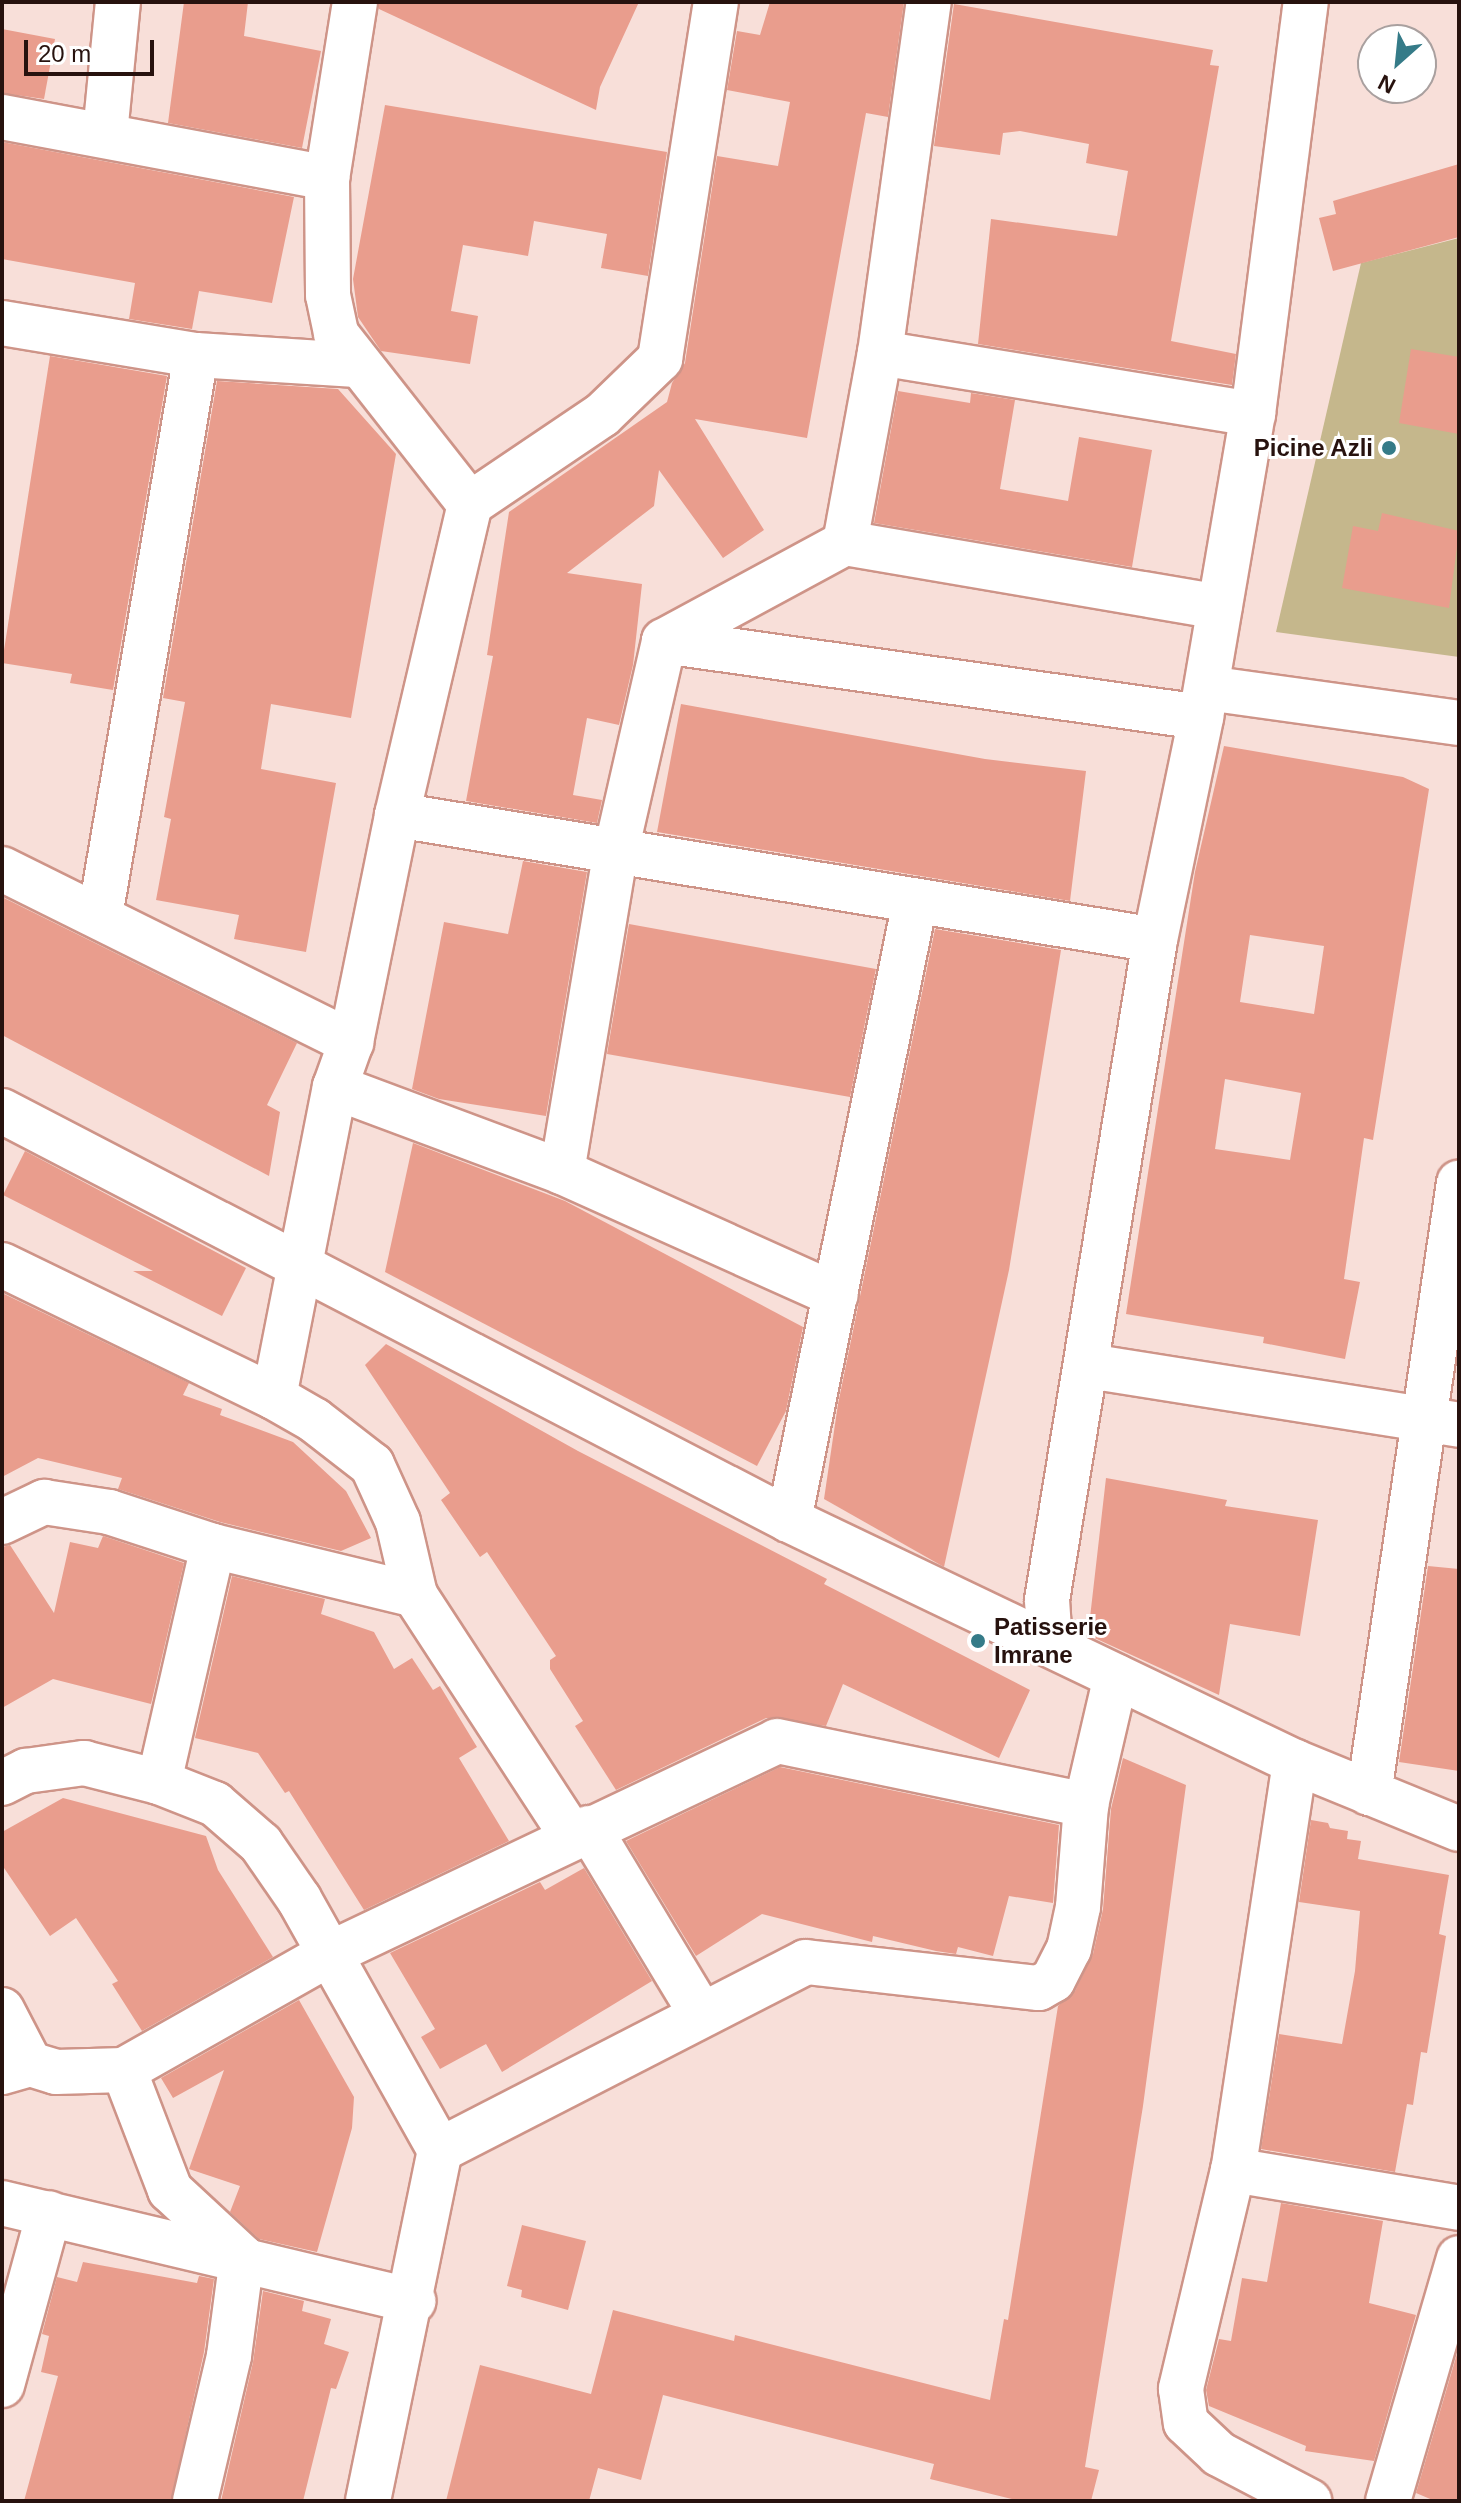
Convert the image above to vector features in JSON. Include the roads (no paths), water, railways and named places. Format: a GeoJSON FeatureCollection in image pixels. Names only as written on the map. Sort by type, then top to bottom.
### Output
{"type":"FeatureCollection","features":[{"type":"Feature","properties":{"kind":"street"},"geometry":{"type":"LineString","coordinates":[[105,134],[118,2]]}},
{"type":"Feature","properties":{"kind":"street"},"geometry":{"type":"LineString","coordinates":[[355,2],[327,178],[328,295],[336,334],[357,365],[470,504]]}},
{"type":"Feature","properties":{"kind":"street"},"geometry":{"type":"LineString","coordinates":[[274,1397],[335,1087],[351,1042],[397,815],[470,504],[602,415],[660,359],[716,2]]}},
{"type":"Feature","properties":{"kind":"street"},"geometry":{"type":"LineString","coordinates":[[845,543],[880,353],[929,2]]}},
{"type":"Feature","properties":{"kind":"street"},"geometry":{"type":"LineString","coordinates":[[1050,1644],[1047,1600],[1088,1366],[1155,940],[1204,702],[1253,414],[1306,2]]}},
{"type":"Feature","properties":{"kind":"street"},"geometry":{"type":"LineString","coordinates":[[2,117],[327,178]]}},
{"type":"Feature","properties":{"kind":"street"},"geometry":{"type":"LineString","coordinates":[[3,330],[196,355],[357,365]]}},
{"type":"Feature","properties":{"kind":"street"},"geometry":{"type":"LineString","coordinates":[[880,353],[1253,414]]}},
{"type":"Feature","properties":{"kind":"street"},"geometry":{"type":"LineString","coordinates":[[100,916],[196,355]]}},
{"type":"Feature","properties":{"kind":"street"},"geometry":{"type":"LineString","coordinates":[[562,1172],[616,851],[664,641],[845,543],[1220,607]]}},
{"type":"Feature","properties":{"kind":"street"},"geometry":{"type":"LineString","coordinates":[[664,641],[1204,702],[1459,723]]}},
{"type":"Feature","properties":{"kind":"street"},"geometry":{"type":"LineString","coordinates":[[397,815],[1155,940]]}},
{"type":"Feature","properties":{"kind":"street"},"geometry":{"type":"LineString","coordinates":[[2,869],[351,1042]]}},
{"type":"Feature","properties":{"kind":"street"},"geometry":{"type":"LineString","coordinates":[[789,1520],[915,902]]}},
{"type":"Feature","properties":{"kind":"street"},"geometry":{"type":"LineString","coordinates":[[335,1087],[562,1172],[836,1295]]}},
{"type":"Feature","properties":{"kind":"street"},"geometry":{"type":"LineString","coordinates":[[2,1111],[789,1520],[1295,1762],[1459,1829]]}},
{"type":"Feature","properties":{"kind":"street"},"geometry":{"type":"LineString","coordinates":[[1369,1793],[1442,1422],[1459,1183]]}},
{"type":"Feature","properties":{"kind":"street"},"geometry":{"type":"LineString","coordinates":[[2,1265],[274,1397],[314,1420],[372,1465],[398,1522],[415,1595],[581,1832],[702,2015]]}},
{"type":"Feature","properties":{"kind":"street"},"geometry":{"type":"LineString","coordinates":[[1088,1366],[1442,1422]]}},
{"type":"Feature","properties":{"kind":"street"},"geometry":{"type":"LineString","coordinates":[[2,1522],[44,1502],[109,1512],[213,1546],[415,1595]]}},
{"type":"Feature","properties":{"kind":"street"},"geometry":{"type":"LineString","coordinates":[[159,1782],[213,1546]]}},
{"type":"Feature","properties":{"kind":"street"},"geometry":{"type":"LineString","coordinates":[[440,2150],[806,1962],[835,1961],[1039,1988],[1053,1980],[1069,1949],[1078,1907],[1086,1805],[1116,1676]]}},
{"type":"Feature","properties":{"kind":"street"},"geometry":{"type":"LineString","coordinates":[[2,2010],[16,2068],[56,2072],[124,2070],[327,1955],[777,1741],[1086,1805]]}},
{"type":"Feature","properties":{"kind":"street"},"geometry":{"type":"LineString","coordinates":[[1295,1762],[1233,2170],[1181,2389],[1186,2423],[1219,2454],[1309,2501]]}},
{"type":"Feature","properties":{"kind":"street"},"geometry":{"type":"LineString","coordinates":[[2,1783],[26,1771],[84,1763],[159,1782],[215,1804],[261,1844],[299,1899],[327,1955],[440,2150],[413,2301],[368,2501]]}},
{"type":"Feature","properties":{"kind":"street"},"geometry":{"type":"LineString","coordinates":[[124,2070],[170,2190],[242,2257]]}},
{"type":"Feature","properties":{"kind":"street"},"geometry":{"type":"LineString","coordinates":[[1233,2170],[1459,2208]]}},
{"type":"Feature","properties":{"kind":"street"},"geometry":{"type":"LineString","coordinates":[[2,2203],[242,2257],[413,2301]]}},
{"type":"Feature","properties":{"kind":"street"},"geometry":{"type":"LineString","coordinates":[[2,2385],[49,2213]]}},
{"type":"Feature","properties":{"kind":"street"},"geometry":{"type":"LineString","coordinates":[[195,2501],[229,2356],[242,2257]]}},
{"type":"Feature","properties":{"kind":"street"},"geometry":{"type":"LineString","coordinates":[[1388,2501],[1459,2258]]}},
{"type":"Feature","properties":{"kind":"place","name":"Picine Azli"},"geometry":{"type":"Point","coordinates":[1389,448]}},
{"type":"Feature","properties":{"kind":"place","name":"Patisserie Imrane"},"geometry":{"type":"Point","coordinates":[978,1641]}}]}
